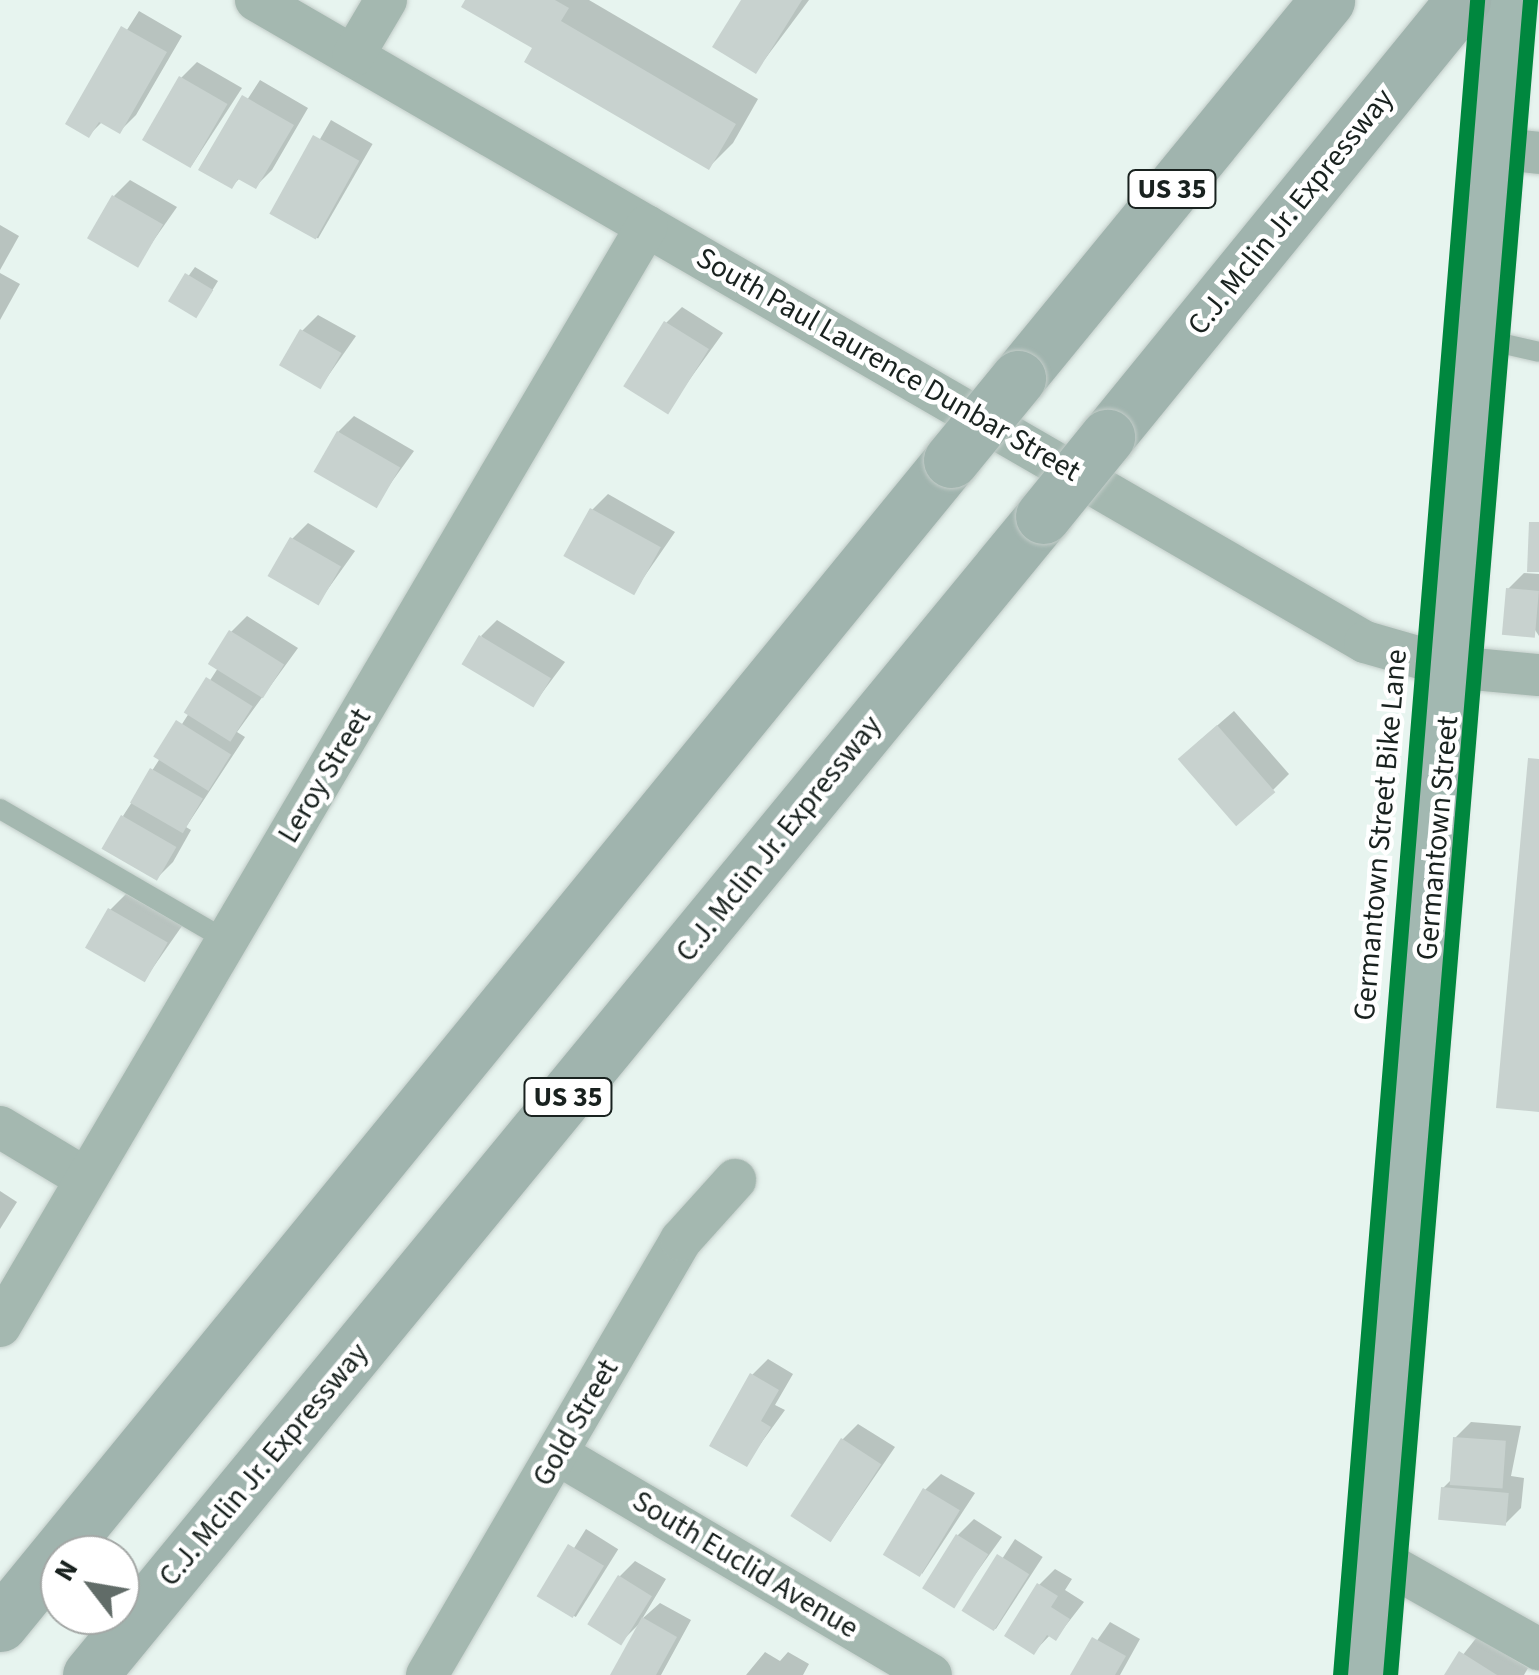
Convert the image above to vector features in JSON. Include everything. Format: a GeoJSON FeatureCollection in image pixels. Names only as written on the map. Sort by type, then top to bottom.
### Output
{"type":"FeatureCollection","features":[{"type":"Feature","properties":{"kind":"highway","name":"US 35"},"geometry":{"type":"LineString","coordinates":[[0,1624],[1327,0]]}},
{"type":"Feature","properties":{"kind":"highway","name":"C.J. Mclin Jr. Expressway"},"geometry":{"type":"LineString","coordinates":[[90,1675],[1464,0]]}},
{"type":"Feature","properties":{"kind":"highway"},"geometry":{"type":"LineString","coordinates":[[0,1584],[95,1503]]}},
{"type":"Feature","properties":{"kind":"main road","name":"Germantown Street"},"geometry":{"type":"LineString","coordinates":[[1367,1675],[1380,1560],[1482,340],[1516,150],[1507,0]]}},
{"type":"Feature","properties":{"kind":"street","name":"South Paul Laurence Dunbar Street"},"geometry":{"type":"LineString","coordinates":[[256,0],[1365,642],[1452,667],[1539,675]]}},
{"type":"Feature","properties":{"kind":"street"},"geometry":{"type":"LineString","coordinates":[[353,56],[386,0]]}},
{"type":"Feature","properties":{"kind":"street","name":"Leroy Street"},"geometry":{"type":"LineString","coordinates":[[0,1326],[648,226]]}},
{"type":"Feature","properties":{"kind":"street"},"geometry":{"type":"LineString","coordinates":[[0,1127],[86,1178]]}},
{"type":"Feature","properties":{"kind":"street","name":"Gold Street"},"geometry":{"type":"LineString","coordinates":[[427,1675],[682,1240],[735,1180]]}},
{"type":"Feature","properties":{"kind":"street","name":"South Euclid Avenue"},"geometry":{"type":"LineString","coordinates":[[558,1454],[931,1675]]}},
{"type":"Feature","properties":{"kind":"street"},"geometry":{"type":"LineString","coordinates":[[1380,1560],[1539,1649]]}},
{"type":"Feature","properties":{"kind":"lane"},"geometry":{"type":"LineString","coordinates":[[1482,340],[1539,352]]}},
{"type":"Feature","properties":{"kind":"lane"},"geometry":{"type":"LineString","coordinates":[[0,809],[228,940]]}},
{"type":"Feature","properties":{"kind":"building"},"geometry":{"type":"Polygon","coordinates":[[[465,0],[555,0],[569,8],[561,21],[736,124],[709,170],[524,62],[532,48],[461,7],[465,0]]]}},
{"type":"Feature","properties":{"kind":"building"},"geometry":{"type":"Polygon","coordinates":[[[741,0],[802,0],[756,74],[712,47],[741,0]]]}},
{"type":"Feature","properties":{"kind":"building"},"geometry":{"type":"Polygon","coordinates":[[[121,26],[167,52],[120,134],[99,122],[89,138],[65,124],[121,26]]]}},
{"type":"Feature","properties":{"kind":"building"},"geometry":{"type":"Polygon","coordinates":[[[179,76],[227,104],[190,168],[142,140],[179,76]]]}},
{"type":"Feature","properties":{"kind":"building"},"geometry":{"type":"Polygon","coordinates":[[[242,95],[294,125],[256,189],[238,179],[232,189],[198,170],[242,95]]]}},
{"type":"Feature","properties":{"kind":"building"},"geometry":{"type":"Polygon","coordinates":[[[313,135],[359,161],[316,239],[269,214],[313,135]]]}},
{"type":"Feature","properties":{"kind":"building"},"geometry":{"type":"Polygon","coordinates":[[[112,195],[163,224],[138,268],[87,238],[112,195]]]}},
{"type":"Feature","properties":{"kind":"building"},"geometry":{"type":"Polygon","coordinates":[[[185,273],[213,290],[196,318],[168,301],[185,273]]]}},
{"type":"Feature","properties":{"kind":"building"},"geometry":{"type":"Polygon","coordinates":[[[664,321],[709,349],[668,414],[623,386],[664,321]]]}},
{"type":"Feature","properties":{"kind":"building"},"geometry":{"type":"Polygon","coordinates":[[[300,329],[342,353],[321,389],[279,365],[300,329]]]}},
{"type":"Feature","properties":{"kind":"building"},"geometry":{"type":"Polygon","coordinates":[[[337,431],[400,468],[377,508],[314,472],[337,431]]]}},
{"type":"Feature","properties":{"kind":"building"},"geometry":{"type":"Polygon","coordinates":[[[590,508],[661,547],[634,595],[563,556],[590,508]]]}},
{"type":"Feature","properties":{"kind":"building"},"geometry":{"type":"Polygon","coordinates":[[[1529,522],[1539,522],[1539,572],[1527,572],[1529,522]]]}},
{"type":"Feature","properties":{"kind":"building"},"geometry":{"type":"Polygon","coordinates":[[[290,537],[341,566],[319,605],[268,576],[290,537]]]}},
{"type":"Feature","properties":{"kind":"building"},"geometry":{"type":"Polygon","coordinates":[[[1506,588],[1539,591],[1535,638],[1502,635],[1506,588]]]}},
{"type":"Feature","properties":{"kind":"building"},"geometry":{"type":"Polygon","coordinates":[[[229,630],[284,664],[263,698],[208,664],[229,630]]]}},
{"type":"Feature","properties":{"kind":"building"},"geometry":{"type":"Polygon","coordinates":[[[479,635],[551,678],[533,707],[461,664],[479,635]]]}},
{"type":"Feature","properties":{"kind":"building"},"geometry":{"type":"Polygon","coordinates":[[[206,677],[253,706],[230,742],[184,713],[206,677]]]}},
{"type":"Feature","properties":{"kind":"building"},"geometry":{"type":"Polygon","coordinates":[[[176,720],[231,754],[208,791],[153,756],[176,720]]]}},
{"type":"Feature","properties":{"kind":"building"},"geometry":{"type":"Polygon","coordinates":[[[1217,725],[1275,792],[1236,826],[1178,759],[1217,725]]]}},
{"type":"Feature","properties":{"kind":"building"},"geometry":{"type":"Polygon","coordinates":[[[1528,758],[1539,759],[1539,1112],[1496,1108],[1528,758]]]}},
{"type":"Feature","properties":{"kind":"building"},"geometry":{"type":"Polygon","coordinates":[[[150,768],[203,798],[183,833],[130,803],[150,768]]]}},
{"type":"Feature","properties":{"kind":"building"},"geometry":{"type":"Polygon","coordinates":[[[121,815],[176,847],[157,881],[102,849],[121,815]]]}},
{"type":"Feature","properties":{"kind":"building"},"geometry":{"type":"Polygon","coordinates":[[[108,908],[168,942],[145,982],[85,948],[108,908]]]}},
{"type":"Feature","properties":{"kind":"building"},"geometry":{"type":"Polygon","coordinates":[[[750,1373],[779,1390],[761,1421],[771,1427],[747,1467],[709,1446],[750,1373]]]}},
{"type":"Feature","properties":{"kind":"building"},"geometry":{"type":"Polygon","coordinates":[[[1453,1437],[1506,1441],[1503,1489],[1450,1485],[1453,1437]]]}},
{"type":"Feature","properties":{"kind":"building"},"geometry":{"type":"Polygon","coordinates":[[[841,1438],[881,1464],[831,1542],[790,1516],[841,1438]]]}},
{"type":"Feature","properties":{"kind":"building"},"geometry":{"type":"Polygon","coordinates":[[[1441,1487],[1509,1493],[1506,1526],[1438,1520],[1441,1487]]]}},
{"type":"Feature","properties":{"kind":"building"},"geometry":{"type":"Polygon","coordinates":[[[923,1488],[960,1510],[920,1577],[883,1555],[923,1488]]]}},
{"type":"Feature","properties":{"kind":"building"},"geometry":{"type":"Polygon","coordinates":[[[956,1534],[988,1554],[954,1608],[922,1588],[956,1534]]]}},
{"type":"Feature","properties":{"kind":"building"},"geometry":{"type":"Polygon","coordinates":[[[568,1544],[604,1566],[573,1618],[537,1596],[568,1544]]]}},
{"type":"Feature","properties":{"kind":"building"},"geometry":{"type":"Polygon","coordinates":[[[997,1554],[1029,1574],[994,1631],[961,1611],[997,1554]]]}},
{"type":"Feature","properties":{"kind":"building"},"geometry":{"type":"Polygon","coordinates":[[[618,1575],[652,1596],[621,1645],[587,1624],[618,1575]]]}},
{"type":"Feature","properties":{"kind":"building"},"geometry":{"type":"Polygon","coordinates":[[[1037,1583],[1058,1596],[1051,1607],[1070,1619],[1056,1641],[1047,1635],[1034,1655],[1004,1636],[1037,1583]]]}},
{"type":"Feature","properties":{"kind":"building"},"geometry":{"type":"Polygon","coordinates":[[[642,1617],[677,1637],[656,1675],[610,1675],[642,1617]]]}},
{"type":"Feature","properties":{"kind":"building"},"geometry":{"type":"Polygon","coordinates":[[[1092,1637],[1126,1656],[1115,1675],[1070,1675],[1092,1637]]]}},
{"type":"Feature","properties":{"kind":"building"},"geometry":{"type":"Polygon","coordinates":[[[1459,1651],[1497,1675],[1444,1675],[1459,1651]]]}},
{"type":"Feature","properties":{"kind":"cycle path","name":"Germantown Street Bike Lane"},"geometry":{"type":"LineString","coordinates":[[1340,1675],[1477,0]]}},
{"type":"Feature","properties":{"kind":"cycle path"},"geometry":{"type":"LineString","coordinates":[[1390,1675],[1530,0]]}}]}
